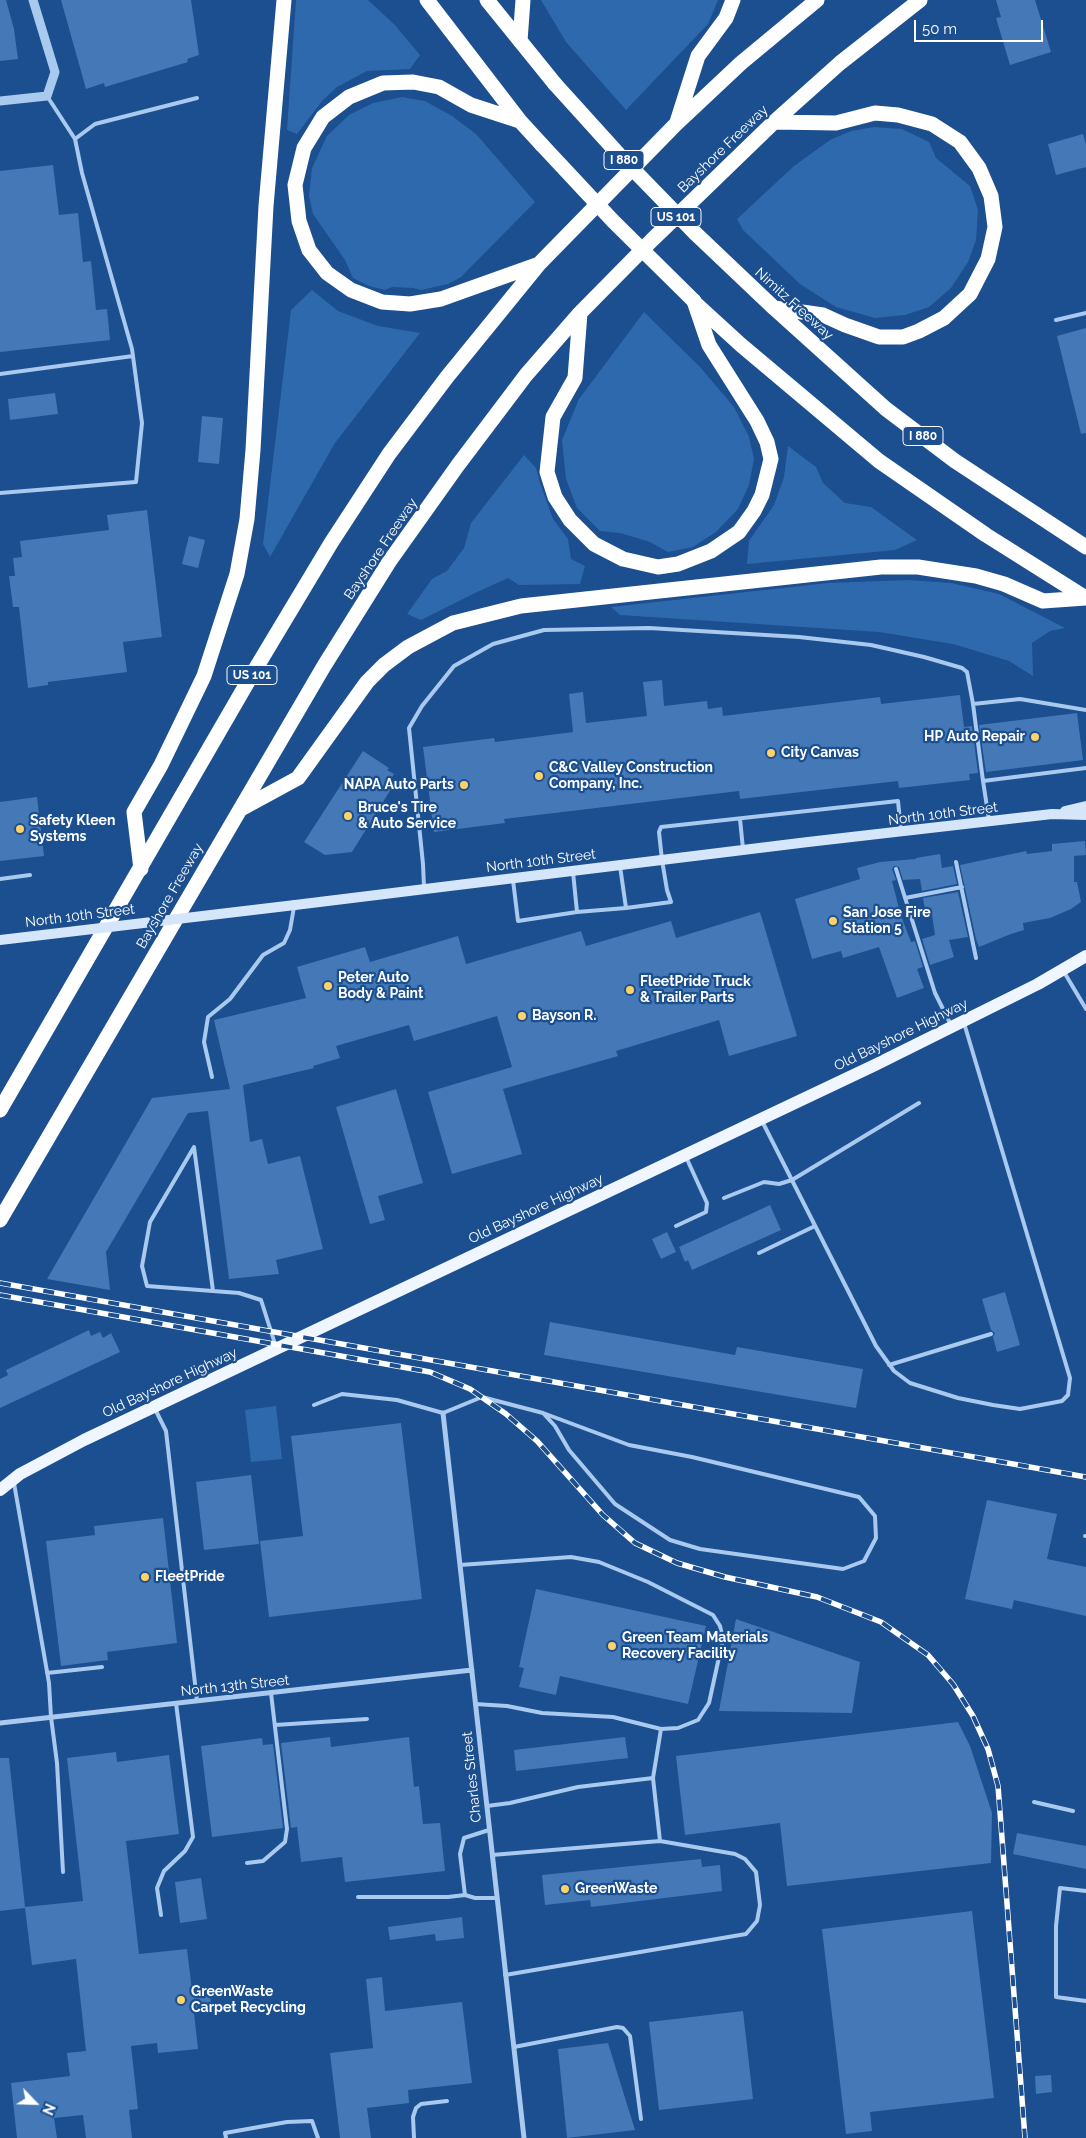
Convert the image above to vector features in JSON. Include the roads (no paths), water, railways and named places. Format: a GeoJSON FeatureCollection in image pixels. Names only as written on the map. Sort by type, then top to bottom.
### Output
{"type":"FeatureCollection","features":[{"type":"Feature","properties":{"kind":"highway"},"geometry":{"type":"LineString","coordinates":[[141,869],[134,812],[161,765],[204,676],[237,574],[247,519],[253,450],[266,206],[284,0]]}},
{"type":"Feature","properties":{"kind":"highway"},"geometry":{"type":"LineString","coordinates":[[427,0],[520,121],[613,221],[724,329],[879,461],[986,535],[1086,598]]}},
{"type":"Feature","properties":{"kind":"highway","name":"I 880"},"geometry":{"type":"LineString","coordinates":[[487,0],[520,41]]}},
{"type":"Feature","properties":{"kind":"highway"},"geometry":{"type":"LineString","coordinates":[[520,41],[523,0]]}},
{"type":"Feature","properties":{"kind":"highway"},"geometry":{"type":"LineString","coordinates":[[676,124],[698,56],[726,18],[734,0]]}},
{"type":"Feature","properties":{"kind":"highway","name":"US 101"},"geometry":{"type":"LineString","coordinates":[[0,1110],[255,669],[331,542],[389,454],[447,377],[539,264],[676,124],[741,64],[817,0]]}},
{"type":"Feature","properties":{"kind":"highway","name":"Bayshore Freeway"},"geometry":{"type":"LineString","coordinates":[[0,1220],[324,666],[389,562],[458,465],[526,375],[580,313],[652,240],[774,122],[840,63],[920,0]]}},
{"type":"Feature","properties":{"kind":"highway","name":"Nimitz Freeway"},"geometry":{"type":"LineString","coordinates":[[520,41],[555,84],[622,158],[688,226],[774,308],[894,414],[955,461],[1086,547]]}},
{"type":"Feature","properties":{"kind":"highway"},"geometry":{"type":"LineString","coordinates":[[520,121],[471,105],[439,86],[413,82],[383,83],[349,98],[323,117],[304,148],[295,185],[299,221],[309,250],[327,273],[351,290],[382,302],[410,304],[441,298],[539,264]]}},
{"type":"Feature","properties":{"kind":"highway"},"geometry":{"type":"LineString","coordinates":[[774,122],[836,123],[875,113],[898,115],[932,124],[960,142],[979,168],[991,196],[995,227],[988,259],[970,294],[944,318],[919,332],[903,337],[880,337],[823,315],[774,308]]}},
{"type":"Feature","properties":{"kind":"highway"},"geometry":{"type":"LineString","coordinates":[[580,313],[575,378],[553,416],[547,472],[555,497],[570,520],[594,544],[622,559],[658,567],[678,564],[711,551],[738,532],[754,511],[762,495],[771,459],[767,442],[757,421],[709,345],[694,301]]}},
{"type":"Feature","properties":{"kind":"highway"},"geometry":{"type":"LineString","coordinates":[[239,810],[298,778],[367,682],[384,665],[400,653],[453,623],[520,606],[881,567],[918,567],[976,576],[1004,584],[1043,601],[1086,598]]}},
{"type":"Feature","properties":{"kind":"main road"},"geometry":{"type":"LineString","coordinates":[[1052,814],[1086,806]]}},
{"type":"Feature","properties":{"kind":"main road","name":"North 10th Street"},"geometry":{"type":"LineString","coordinates":[[0,940],[1052,814],[1086,815]]}},
{"type":"Feature","properties":{"kind":"main road","name":"Old Bayshore Highway"},"geometry":{"type":"LineString","coordinates":[[0,1490],[13,1480],[84,1440],[761,1120],[958,1024],[1063,970],[1086,956]]}},
{"type":"Feature","properties":{"kind":"street"},"geometry":{"type":"LineString","coordinates":[[0,101],[47,96],[55,72],[33,0]]}},
{"type":"Feature","properties":{"kind":"street","name":"Charles Street"},"geometry":{"type":"LineString","coordinates":[[443,1413],[524,2138]]}},
{"type":"Feature","properties":{"kind":"street","name":"North 13th Street"},"geometry":{"type":"LineString","coordinates":[[0,1722],[472,1670]]}},
{"type":"Feature","properties":{"kind":"lane"},"geometry":{"type":"LineString","coordinates":[[0,493],[136,482],[142,423],[133,356],[82,173],[75,139],[47,96]]}},
{"type":"Feature","properties":{"kind":"lane"},"geometry":{"type":"LineString","coordinates":[[75,139],[95,124],[197,98]]}},
{"type":"Feature","properties":{"kind":"lane"},"geometry":{"type":"LineString","coordinates":[[1056,320],[1086,313]]}},
{"type":"Feature","properties":{"kind":"lane"},"geometry":{"type":"LineString","coordinates":[[0,374],[133,356]]}},
{"type":"Feature","properties":{"kind":"lane"},"geometry":{"type":"LineString","coordinates":[[424,889],[409,728],[422,706],[454,666],[493,644],[544,630],[649,628],[799,637],[871,645],[924,656],[962,668],[967,672],[973,704],[989,822]]}},
{"type":"Feature","properties":{"kind":"lane"},"geometry":{"type":"LineString","coordinates":[[973,704],[1020,699],[1086,710]]}},
{"type":"Feature","properties":{"kind":"lane"},"geometry":{"type":"LineString","coordinates":[[983,781],[1086,768]]}},
{"type":"Feature","properties":{"kind":"lane"},"geometry":{"type":"LineString","coordinates":[[513,878],[518,921],[577,912],[671,902],[662,860],[659,832],[661,827],[898,801],[901,833]]}},
{"type":"Feature","properties":{"kind":"lane"},"geometry":{"type":"LineString","coordinates":[[740,819],[743,850]]}},
{"type":"Feature","properties":{"kind":"lane"},"geometry":{"type":"LineString","coordinates":[[956,862],[976,958]]}},
{"type":"Feature","properties":{"kind":"lane"},"geometry":{"type":"LineString","coordinates":[[620,865],[626,908]]}},
{"type":"Feature","properties":{"kind":"lane"},"geometry":{"type":"LineString","coordinates":[[761,1120],[876,1346],[894,1371],[910,1383],[958,1398],[1020,1409],[1062,1401],[1068,1395],[1070,1378],[989,1107],[958,1024],[935,993],[896,869]]}},
{"type":"Feature","properties":{"kind":"lane"},"geometry":{"type":"LineString","coordinates":[[572,871],[577,912]]}},
{"type":"Feature","properties":{"kind":"lane"},"geometry":{"type":"LineString","coordinates":[[0,879],[30,875]]}},
{"type":"Feature","properties":{"kind":"lane"},"geometry":{"type":"LineString","coordinates":[[905,898],[962,887]]}},
{"type":"Feature","properties":{"kind":"lane"},"geometry":{"type":"LineString","coordinates":[[212,1078],[204,1042],[208,1017],[230,999],[263,955],[284,943],[290,930],[295,905]]}},
{"type":"Feature","properties":{"kind":"lane"},"geometry":{"type":"LineString","coordinates":[[1063,970],[1086,1009]]}},
{"type":"Feature","properties":{"kind":"lane"},"geometry":{"type":"LineString","coordinates":[[724,1198],[764,1182],[779,1184],[792,1180],[919,1103]]}},
{"type":"Feature","properties":{"kind":"lane"},"geometry":{"type":"LineString","coordinates":[[213,1291],[194,1147],[150,1222],[142,1266],[147,1286],[239,1293],[261,1300],[276,1349]]}},
{"type":"Feature","properties":{"kind":"lane"},"geometry":{"type":"LineString","coordinates":[[676,1226],[706,1212],[707,1203],[685,1155]]}},
{"type":"Feature","properties":{"kind":"lane"},"geometry":{"type":"LineString","coordinates":[[759,1253],[815,1226]]}},
{"type":"Feature","properties":{"kind":"lane"},"geometry":{"type":"LineString","coordinates":[[889,1365],[991,1334]]}},
{"type":"Feature","properties":{"kind":"lane"},"geometry":{"type":"LineString","coordinates":[[314,1405],[342,1394],[397,1400],[443,1413],[482,1397],[543,1413],[629,1445],[692,1457],[859,1497],[875,1516],[876,1538],[864,1561],[843,1569],[700,1549],[670,1540],[615,1504],[569,1450],[555,1426],[543,1413]]}},
{"type":"Feature","properties":{"kind":"lane"},"geometry":{"type":"LineString","coordinates":[[154,1407],[166,1435],[197,1701]]}},
{"type":"Feature","properties":{"kind":"lane"},"geometry":{"type":"LineString","coordinates":[[13,1480],[47,1673],[58,1763],[63,1872]]}},
{"type":"Feature","properties":{"kind":"lane"},"geometry":{"type":"LineString","coordinates":[[460,1565],[572,1557],[599,1562],[648,1582],[713,1615],[720,1626],[723,1639],[709,1703],[698,1720],[678,1728],[661,1729],[613,1717],[542,1712],[507,1706],[475,1704]]}},
{"type":"Feature","properties":{"kind":"lane"},"geometry":{"type":"LineString","coordinates":[[47,1673],[102,1667]]}},
{"type":"Feature","properties":{"kind":"lane"},"geometry":{"type":"LineString","coordinates":[[247,1863],[263,1860],[284,1842],[287,1829],[271,1693]]}},
{"type":"Feature","properties":{"kind":"lane"},"geometry":{"type":"LineString","coordinates":[[161,1915],[157,1888],[164,1871],[185,1851],[194,1837],[176,1703]]}},
{"type":"Feature","properties":{"kind":"lane"},"geometry":{"type":"LineString","coordinates":[[275,1725],[367,1719]]}},
{"type":"Feature","properties":{"kind":"lane"},"geometry":{"type":"LineString","coordinates":[[660,1841],[653,1778],[661,1729]]}},
{"type":"Feature","properties":{"kind":"lane"},"geometry":{"type":"LineString","coordinates":[[487,1806],[510,1804],[578,1787],[653,1778]]}},
{"type":"Feature","properties":{"kind":"lane"},"geometry":{"type":"LineString","coordinates":[[1034,1802],[1073,1811]]}},
{"type":"Feature","properties":{"kind":"lane"},"geometry":{"type":"LineString","coordinates":[[465,1895],[460,1854],[464,1838],[489,1830]]}},
{"type":"Feature","properties":{"kind":"lane"},"geometry":{"type":"LineString","coordinates":[[492,1855],[660,1841],[735,1854],[745,1859],[756,1872],[760,1905],[757,1921],[746,1934],[506,1975]]}},
{"type":"Feature","properties":{"kind":"lane"},"geometry":{"type":"LineString","coordinates":[[1086,1890],[1060,1888],[1056,1935],[1056,1997],[1086,2000]]}},
{"type":"Feature","properties":{"kind":"lane"},"geometry":{"type":"LineString","coordinates":[[358,1897],[448,1897],[465,1895],[475,1898],[497,1898]]}},
{"type":"Feature","properties":{"kind":"lane"},"geometry":{"type":"LineString","coordinates":[[514,2047],[617,2027],[623,2028],[630,2036],[641,2120]]}},
{"type":"Feature","properties":{"kind":"lane"},"geometry":{"type":"LineString","coordinates":[[414,2138],[412,2117],[416,2108],[421,2104],[448,2101]]}},
{"type":"Feature","properties":{"kind":"lane"},"geometry":{"type":"LineString","coordinates":[[226,2138],[226,2132],[287,2122],[312,2121],[318,2138]]}},
{"type":"Feature","properties":{"kind":"railway"},"geometry":{"type":"LineString","coordinates":[[0,1283],[1086,1477]]}},
{"type":"Feature","properties":{"kind":"railway"},"geometry":{"type":"LineString","coordinates":[[0,1295],[430,1372],[470,1389],[506,1414],[537,1441],[603,1515],[635,1543],[677,1563],[725,1577],[817,1597],[881,1622],[928,1655],[953,1684],[973,1716],[988,1749],[998,1786],[1025,2138]]}},
{"type":"Feature","properties":{"kind":"place","name":"HP Auto Repair"},"geometry":{"type":"Point","coordinates":[1035,737]}},
{"type":"Feature","properties":{"kind":"place","name":"City Canvas"},"geometry":{"type":"Point","coordinates":[771,753]}},
{"type":"Feature","properties":{"kind":"place","name":"C&C Valley Construction Company, Inc."},"geometry":{"type":"Point","coordinates":[539,776]}},
{"type":"Feature","properties":{"kind":"place","name":"NAPA Auto Parts"},"geometry":{"type":"Point","coordinates":[464,785]}},
{"type":"Feature","properties":{"kind":"place","name":"Bruce's Tire & Auto Service"},"geometry":{"type":"Point","coordinates":[348,816]}},
{"type":"Feature","properties":{"kind":"place","name":"Safety Kleen Systems"},"geometry":{"type":"Point","coordinates":[20,829]}},
{"type":"Feature","properties":{"kind":"place","name":"San Jose Fire Station 5"},"geometry":{"type":"Point","coordinates":[833,921]}},
{"type":"Feature","properties":{"kind":"place","name":"Peter Auto Body & Paint"},"geometry":{"type":"Point","coordinates":[328,986]}},
{"type":"Feature","properties":{"kind":"place","name":"FleetPride Truck & Trailer Parts"},"geometry":{"type":"Point","coordinates":[630,990]}},
{"type":"Feature","properties":{"kind":"place","name":"Bayson R."},"geometry":{"type":"Point","coordinates":[522,1016]}},
{"type":"Feature","properties":{"kind":"place","name":"FleetPride"},"geometry":{"type":"Point","coordinates":[145,1577]}},
{"type":"Feature","properties":{"kind":"place","name":"Green Team Materials Recovery Facility"},"geometry":{"type":"Point","coordinates":[612,1646]}},
{"type":"Feature","properties":{"kind":"place","name":"GreenWaste"},"geometry":{"type":"Point","coordinates":[565,1889]}},
{"type":"Feature","properties":{"kind":"place","name":"GreenWaste Carpet Recycling"},"geometry":{"type":"Point","coordinates":[181,2000]}}]}
